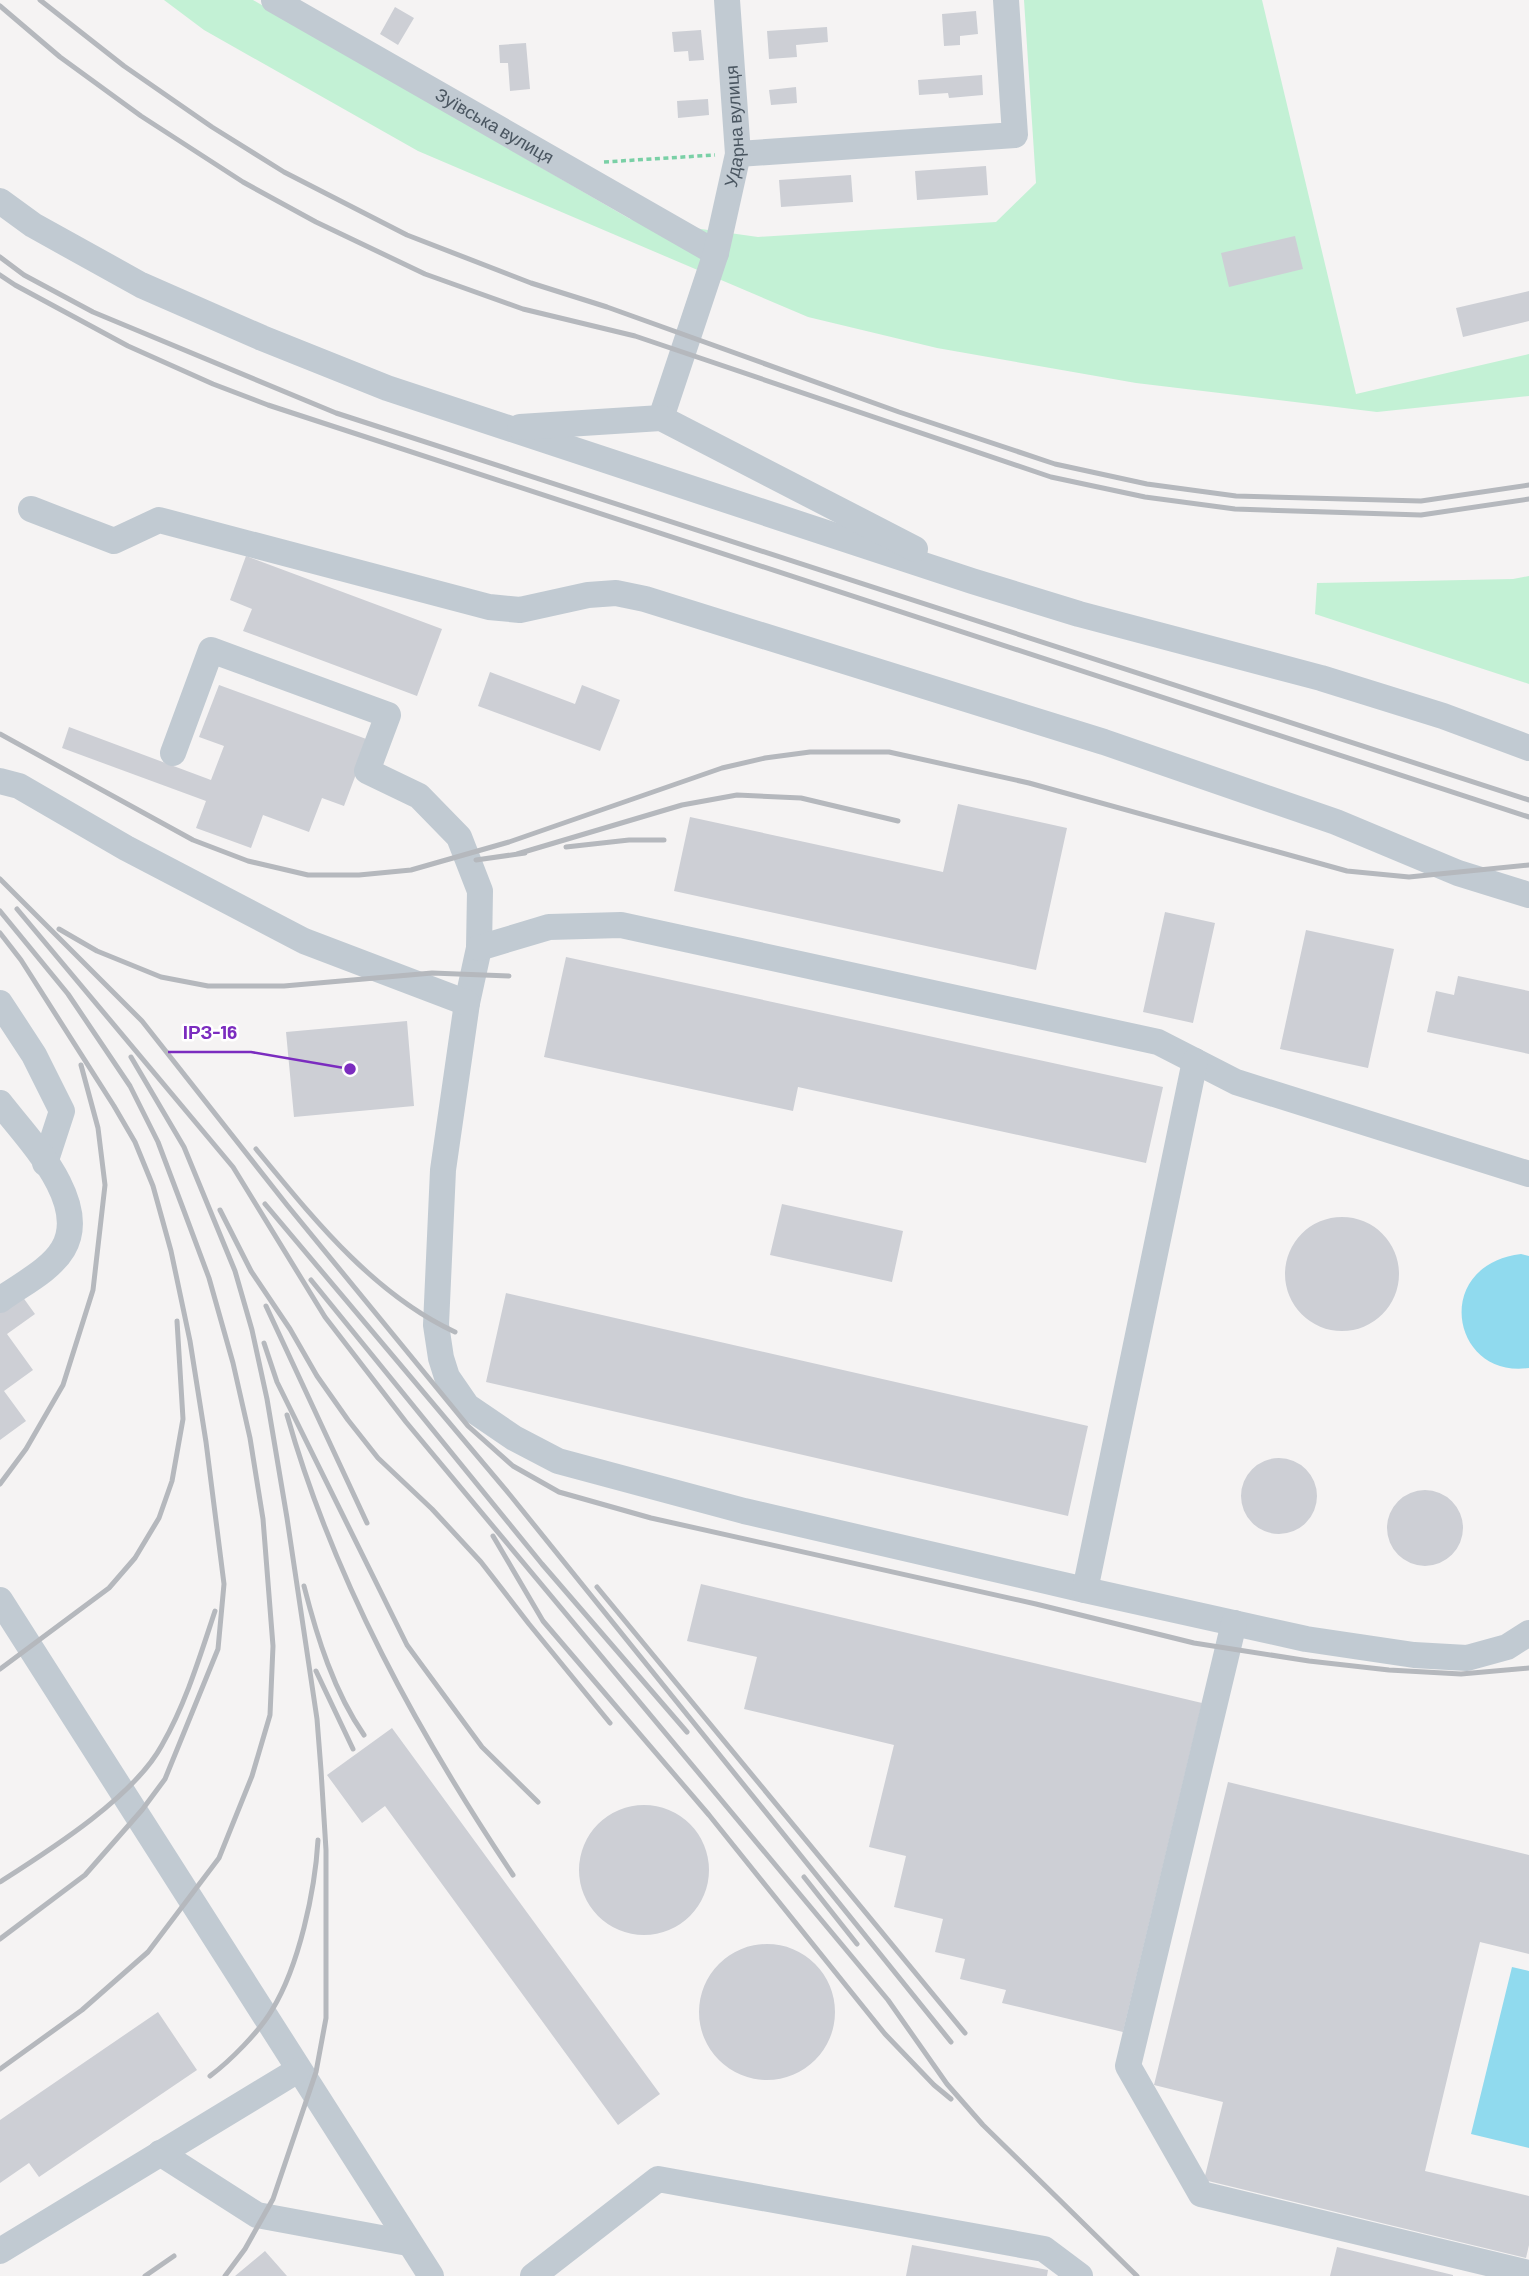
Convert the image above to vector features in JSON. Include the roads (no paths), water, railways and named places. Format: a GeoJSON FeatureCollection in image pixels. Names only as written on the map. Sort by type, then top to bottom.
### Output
{"type":"FeatureCollection","features":[{"type":"Feature","properties":{"kind":"street","name":"Зуївська вулиця"},"geometry":{"type":"LineString","coordinates":[[274,0],[716,253]]}},
{"type":"Feature","properties":{"kind":"street","name":"Ударна вулиця"},"geometry":{"type":"LineString","coordinates":[[661,418],[716,253],[738,154],[727,0]]}},
{"type":"Feature","properties":{"kind":"street"},"geometry":{"type":"LineString","coordinates":[[738,154],[1015,135],[1006,0]]}},
{"type":"Feature","properties":{"kind":"street"},"geometry":{"type":"LineString","coordinates":[[0,201],[33,225],[141,285],[262,338],[375,383],[972,581],[1079,614],[1321,678],[1443,716],[1529,748]]}},
{"type":"Feature","properties":{"kind":"street"},"geometry":{"type":"LineString","coordinates":[[506,428],[661,418],[972,581]]}},
{"type":"Feature","properties":{"kind":"street"},"geometry":{"type":"LineString","coordinates":[[31,509],[114,541],[159,520],[489,607],[520,610],[588,595],[615,593],[645,600],[1104,742],[1336,822],[1458,873],[1529,895]]}},
{"type":"Feature","properties":{"kind":"street"},"geometry":{"type":"LineString","coordinates":[[173,753],[211,650],[388,715],[367,772],[419,796],[459,837],[480,891],[479,948],[467,1003],[443,1170],[436,1325],[447,1377],[467,1406],[514,1438],[558,1461],[744,1511],[1306,1639],[1401,1653],[1467,1658],[1507,1647],[1529,1633]]}},
{"type":"Feature","properties":{"kind":"street"},"geometry":{"type":"LineString","coordinates":[[0,781],[19,786],[126,848],[304,941],[467,1003]]}},
{"type":"Feature","properties":{"kind":"street"},"geometry":{"type":"LineString","coordinates":[[479,948],[549,927],[621,925],[1158,1042],[1236,1082],[1529,1174]]}},
{"type":"Feature","properties":{"kind":"street"},"geometry":{"type":"LineString","coordinates":[[0,1003],[34,1055],[62,1111],[45,1163]]}},
{"type":"Feature","properties":{"kind":"street"},"geometry":{"type":"LineString","coordinates":[[1085,1590],[1195,1061]]}},
{"type":"Feature","properties":{"kind":"street"},"geometry":{"type":"LineString","coordinates":[[0,1103],[45,1163],[70,1210],[70,1230],[64,1248],[50,1264],[0,1300]]}},
{"type":"Feature","properties":{"kind":"street"},"geometry":{"type":"LineString","coordinates":[[0,1600],[431,2276]]}},
{"type":"Feature","properties":{"kind":"street"},"geometry":{"type":"LineString","coordinates":[[1234,1623],[1128,2066],[1201,2194],[1529,2273]]}},
{"type":"Feature","properties":{"kind":"street"},"geometry":{"type":"LineString","coordinates":[[0,2250],[298,2070]]}},
{"type":"Feature","properties":{"kind":"street"},"geometry":{"type":"LineString","coordinates":[[160,2153],[257,2216],[408,2243]]}},
{"type":"Feature","properties":{"kind":"street"},"geometry":{"type":"LineString","coordinates":[[533,2276],[658,2179],[1044,2249],[1080,2276]]}},
{"type":"Feature","properties":{"kind":"water"},"geometry":{"type":"Polygon","coordinates":[[[1521,1254],[1529,1256],[1529,1368],[1503,1367],[1482,1356],[1468,1340],[1462,1319],[1463,1298],[1473,1278],[1492,1263],[1521,1254]]]}},
{"type":"Feature","properties":{"kind":"water"},"geometry":{"type":"Polygon","coordinates":[[[1512,1967],[1529,1971],[1529,2148],[1471,2134],[1512,1967]]]}},
{"type":"Feature","properties":{"kind":"railway"},"geometry":{"type":"LineString","coordinates":[[40,0],[124,66],[212,127],[284,172],[407,235],[531,283],[607,307],[899,412],[1055,464],[1147,484],[1236,496],[1421,501],[1529,485]]}},
{"type":"Feature","properties":{"kind":"railway"},"geometry":{"type":"LineString","coordinates":[[0,6],[60,57],[141,116],[243,182],[316,222],[425,274],[523,309],[635,336],[1051,477],[1145,497],[1235,509],[1421,515],[1529,499]]}},
{"type":"Feature","properties":{"kind":"railway"},"geometry":{"type":"LineString","coordinates":[[0,257],[24,275],[93,312],[336,413],[1529,800]]}},
{"type":"Feature","properties":{"kind":"railway"},"geometry":{"type":"LineString","coordinates":[[0,275],[128,346],[268,405],[1529,817]]}},
{"type":"Feature","properties":{"kind":"railway"},"geometry":{"type":"LineString","coordinates":[[0,734],[193,840],[248,861],[308,875],[359,875],[411,870],[509,842],[722,768],[765,758],[810,752],[889,752],[1029,783],[1347,871],[1409,877],[1529,865]]}},
{"type":"Feature","properties":{"kind":"railway"},"geometry":{"type":"LineString","coordinates":[[517,854],[682,805],[737,795],[801,798],[898,821]]}},
{"type":"Feature","properties":{"kind":"railway"},"geometry":{"type":"LineString","coordinates":[[566,847],[629,840],[664,840]]}},
{"type":"Feature","properties":{"kind":"railway"},"geometry":{"type":"LineString","coordinates":[[476,860],[525,853]]}},
{"type":"Feature","properties":{"kind":"railway"},"geometry":{"type":"LineString","coordinates":[[0,879],[142,1021],[287,1205],[468,1426],[513,1466],[559,1492],[651,1518],[1036,1604],[1194,1643],[1389,1670],[1461,1674],[1529,1668]]}},
{"type":"Feature","properties":{"kind":"railway"},"geometry":{"type":"LineString","coordinates":[[17,909],[233,1167],[325,1317],[406,1422],[888,2000],[947,2084],[983,2125],[1137,2276]]}},
{"type":"Feature","properties":{"kind":"railway"},"geometry":{"type":"LineString","coordinates":[[0,911],[68,994],[130,1086],[158,1142],[209,1278],[233,1363],[250,1438],[263,1519],[273,1646],[270,1715],[252,1776],[219,1858],[148,1952],[82,2010],[0,2069]]}},
{"type":"Feature","properties":{"kind":"railway"},"geometry":{"type":"LineString","coordinates":[[59,929],[97,951],[161,977],[208,986],[284,986],[432,973],[509,976]]}},
{"type":"Feature","properties":{"kind":"railway"},"geometry":{"type":"LineString","coordinates":[[0,933],[21,960],[114,1106],[135,1142],[153,1186],[171,1251],[190,1341],[224,1584],[218,1649],[165,1779],[142,1810],[85,1875],[0,1939]]}},
{"type":"Feature","properties":{"kind":"railway"},"geometry":{"type":"LineString","coordinates":[[131,1057],[184,1147],[235,1271],[252,1330],[267,1399],[287,1518],[317,1719],[321,1770],[326,1850],[326,2018],[316,2072],[273,2199],[245,2249],[225,2276]]}},
{"type":"Feature","properties":{"kind":"railway"},"geometry":{"type":"LineString","coordinates":[[0,1484],[26,1449],[63,1385],[93,1290],[105,1185],[98,1128],[81,1065]]}},
{"type":"Feature","properties":{"kind":"railway"},"geometry":{"type":"LineString","coordinates":[[256,1149],[322,1227],[371,1276],[425,1316],[455,1332]]}},
{"type":"Feature","properties":{"kind":"railway"},"geometry":{"type":"LineString","coordinates":[[265,1204],[510,1495],[951,2042]]}},
{"type":"Feature","properties":{"kind":"railway"},"geometry":{"type":"LineString","coordinates":[[220,1210],[251,1271],[348,1420],[378,1458],[432,1509],[481,1562],[610,1723]]}},
{"type":"Feature","properties":{"kind":"railway"},"geometry":{"type":"LineString","coordinates":[[311,1280],[542,1564],[687,1732]]}},
{"type":"Feature","properties":{"kind":"railway"},"geometry":{"type":"LineString","coordinates":[[266,1306],[367,1523]]}},
{"type":"Feature","properties":{"kind":"railway"},"geometry":{"type":"LineString","coordinates":[[0,1669],[109,1588],[135,1558],[159,1518],[172,1481],[183,1419],[177,1321]]}},
{"type":"Feature","properties":{"kind":"railway"},"geometry":{"type":"LineString","coordinates":[[264,1343],[277,1382],[407,1645],[482,1747],[538,1802]]}},
{"type":"Feature","properties":{"kind":"railway"},"geometry":{"type":"LineString","coordinates":[[287,1415],[306,1477],[329,1537],[382,1654],[444,1767],[513,1875]]}},
{"type":"Feature","properties":{"kind":"railway"},"geometry":{"type":"LineString","coordinates":[[493,1536],[543,1621],[709,1815],[885,2034],[951,2099]]}},
{"type":"Feature","properties":{"kind":"railway"},"geometry":{"type":"LineString","coordinates":[[304,1586],[335,1682],[364,1735]]}},
{"type":"Feature","properties":{"kind":"railway"},"geometry":{"type":"LineString","coordinates":[[597,1587],[965,2033]]}},
{"type":"Feature","properties":{"kind":"railway"},"geometry":{"type":"LineString","coordinates":[[0,1882],[112,1803],[149,1765],[178,1713],[215,1611]]}},
{"type":"Feature","properties":{"kind":"railway"},"geometry":{"type":"LineString","coordinates":[[316,1671],[353,1749]]}},
{"type":"Feature","properties":{"kind":"railway"},"geometry":{"type":"LineString","coordinates":[[210,2076],[252,2037],[282,1992],[304,1928],[318,1840]]}},
{"type":"Feature","properties":{"kind":"railway"},"geometry":{"type":"LineString","coordinates":[[804,1877],[857,1944]]}},
{"type":"Feature","properties":{"kind":"railway"},"geometry":{"type":"LineString","coordinates":[[145,2276],[174,2256]]}},
{"type":"Feature","properties":{"kind":"place","name":"ІРЗ-16"},"geometry":{"type":"Point","coordinates":[350,1069]}}]}
